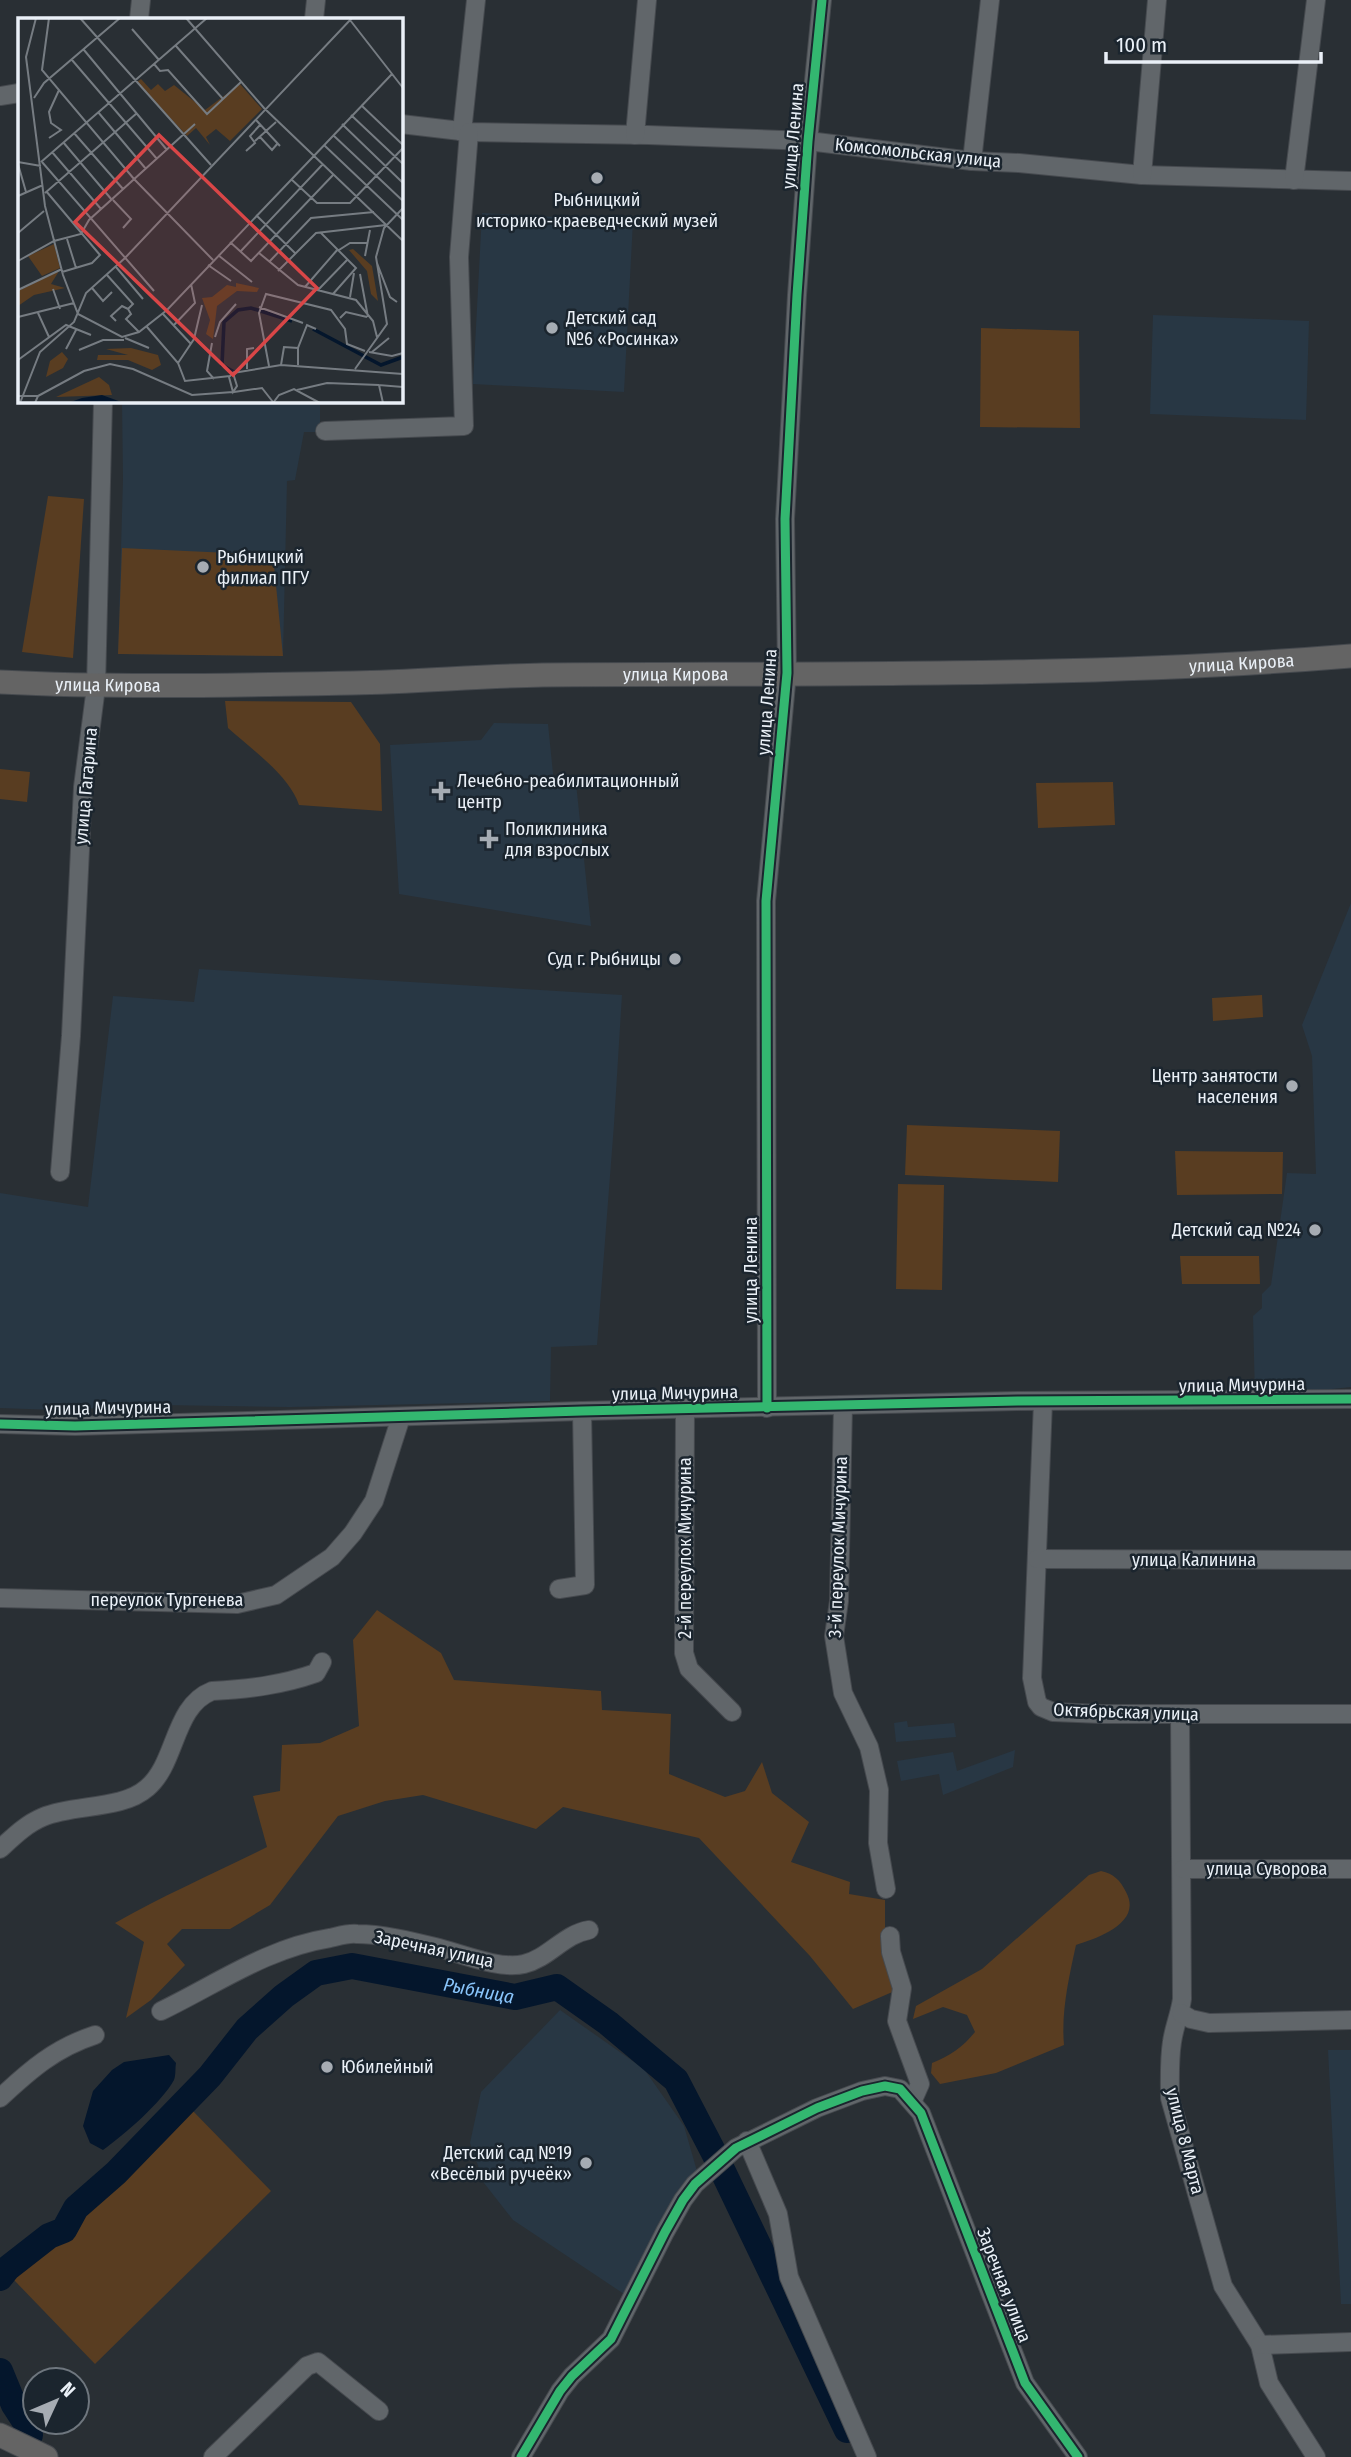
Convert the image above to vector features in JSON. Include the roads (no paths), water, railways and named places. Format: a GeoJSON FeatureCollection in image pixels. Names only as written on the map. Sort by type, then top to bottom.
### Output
{"type":"FeatureCollection","features":[{"type":"Feature","properties":{"kind":"main road","name":"улица Кирова"},"geometry":{"type":"LineString","coordinates":[[0,682],[96,687],[355,683],[499,676],[1035,670],[1194,666],[1351,656]]}},
{"type":"Feature","properties":{"kind":"main road"},"geometry":{"type":"LineString","coordinates":[[12,2445],[46,2457]]}},
{"type":"Feature","properties":{"kind":"street"},"geometry":{"type":"LineString","coordinates":[[138,18],[141,0]]}},
{"type":"Feature","properties":{"kind":"street"},"geometry":{"type":"LineString","coordinates":[[314,18],[316,0]]}},
{"type":"Feature","properties":{"kind":"street"},"geometry":{"type":"LineString","coordinates":[[325,431],[464,426],[459,257],[465,132],[477,0]]}},
{"type":"Feature","properties":{"kind":"street"},"geometry":{"type":"LineString","coordinates":[[635,135],[647,0]]}},
{"type":"Feature","properties":{"kind":"street","name":"улица Ленина"},"geometry":{"type":"LineString","coordinates":[[767,1408],[766,901],[787,673],[785,519],[808,141],[822,0]]}},
{"type":"Feature","properties":{"kind":"street"},"geometry":{"type":"LineString","coordinates":[[972,161],[990,0]]}},
{"type":"Feature","properties":{"kind":"street"},"geometry":{"type":"LineString","coordinates":[[1142,175],[1157,0]]}},
{"type":"Feature","properties":{"kind":"street"},"geometry":{"type":"LineString","coordinates":[[1294,180],[1316,0]]}},
{"type":"Feature","properties":{"kind":"street"},"geometry":{"type":"LineString","coordinates":[[0,96],[18,93]]}},
{"type":"Feature","properties":{"kind":"street","name":"Комсомольская улица"},"geometry":{"type":"LineString","coordinates":[[402,124],[465,132],[808,141],[972,161],[1142,175],[1351,181]]}},
{"type":"Feature","properties":{"kind":"street","name":"улица Гагарина"},"geometry":{"type":"LineString","coordinates":[[60,1172],[71,1036],[83,787],[96,687],[103,402]]}},
{"type":"Feature","properties":{"kind":"street","name":"улица Мичурина"},"geometry":{"type":"LineString","coordinates":[[0,1424],[75,1426],[685,1408],[1351,1399]]}},
{"type":"Feature","properties":{"kind":"street","name":"Октябрьская улица"},"geometry":{"type":"LineString","coordinates":[[1043,1402],[1032,1678],[1034,1694],[1041,1707],[1066,1713],[1351,1714]]}},
{"type":"Feature","properties":{"kind":"street","name":"3-й переулок Мичурина"},"geometry":{"type":"LineString","coordinates":[[843,1406],[839,1601],[835,1648],[843,1693],[869,1747],[879,1790],[878,1843],[886,1889]]}},
{"type":"Feature","properties":{"kind":"street","name":"2-й переулок Мичурина"},"geometry":{"type":"LineString","coordinates":[[685,1408],[684,1653],[689,1669],[732,1712]]}},
{"type":"Feature","properties":{"kind":"street"},"geometry":{"type":"LineString","coordinates":[[559,1588],[585,1585],[582,1411]]}},
{"type":"Feature","properties":{"kind":"street","name":"переулок Тургенева"},"geometry":{"type":"LineString","coordinates":[[0,1598],[237,1604],[276,1595],[331,1557],[353,1533],[374,1501],[401,1417]]}},
{"type":"Feature","properties":{"kind":"street","name":"улица Калинина"},"geometry":{"type":"LineString","coordinates":[[1037,1559],[1351,1560]]}},
{"type":"Feature","properties":{"kind":"street"},"geometry":{"type":"LineString","coordinates":[[0,1849],[23,1829],[46,1815],[124,1799],[146,1789],[157,1775],[188,1713],[205,1694],[260,1688],[295,1680],[316,1672],[322,1662]]}},
{"type":"Feature","properties":{"kind":"street","name":"улица 8 Марта"},"geometry":{"type":"LineString","coordinates":[[1180,1714],[1183,1869],[1181,2013],[1172,2040],[1170,2098],[1223,2286],[1260,2345],[1269,2383],[1316,2457]]}},
{"type":"Feature","properties":{"kind":"street","name":"улица Суворова"},"geometry":{"type":"LineString","coordinates":[[1183,1869],[1351,1869]]}},
{"type":"Feature","properties":{"kind":"street","name":"Заречная улица"},"geometry":{"type":"LineString","coordinates":[[161,2011],[235,1970],[281,1949],[321,1939],[356,1934],[433,1946],[504,1964],[523,1964],[546,1954],[578,1932],[589,1930]]}},
{"type":"Feature","properties":{"kind":"street"},"geometry":{"type":"LineString","coordinates":[[890,1936],[891,1952],[902,1988],[897,2021],[920,2084],[917,2107]]}},
{"type":"Feature","properties":{"kind":"street"},"geometry":{"type":"LineString","coordinates":[[1181,2013],[1191,2019],[1209,2022],[1351,2020]]}},
{"type":"Feature","properties":{"kind":"street"},"geometry":{"type":"LineString","coordinates":[[0,2098],[41,2060],[77,2040],[95,2035]]}},
{"type":"Feature","properties":{"kind":"street"},"geometry":{"type":"LineString","coordinates":[[521,2457],[560,2391],[611,2339],[665,2232],[695,2184],[742,2144],[817,2108],[862,2091],[885,2086],[900,2089],[917,2107]]}},
{"type":"Feature","properties":{"kind":"street","name":"Заречная улица"},"geometry":{"type":"LineString","coordinates":[[917,2107],[1025,2383],[1078,2457]]}},
{"type":"Feature","properties":{"kind":"street"},"geometry":{"type":"LineString","coordinates":[[742,2144],[778,2214],[789,2277],[867,2457]]}},
{"type":"Feature","properties":{"kind":"street"},"geometry":{"type":"LineString","coordinates":[[1260,2345],[1351,2342]]}},
{"type":"Feature","properties":{"kind":"street"},"geometry":{"type":"LineString","coordinates":[[213,2457],[307,2366],[318,2362],[379,2411]]}},
{"type":"Feature","properties":{"kind":"water"},"geometry":{"type":"Polygon","coordinates":[[[169,2055],[176,2063],[175,2076],[161,2098],[132,2127],[103,2150],[90,2143],[83,2126],[93,2091],[112,2070],[124,2062],[169,2055]]]}},
{"type":"Feature","properties":{"kind":"waterway","name":"Рыбница"},"geometry":{"type":"LineString","coordinates":[[0,2278],[8,2268],[49,2236],[64,2230],[76,2208],[116,2173],[210,2076],[247,2029],[284,1996],[316,1973],[352,1966],[515,1997],[557,1987],[608,2023],[676,2080],[715,2155],[847,2430]]}},
{"type":"Feature","properties":{"kind":"waterway","name":"Рыбница"},"geometry":{"type":"LineString","coordinates":[[0,2371],[21,2416]]}},
{"type":"Feature","properties":{"kind":"place","name":"Рыбницкий историко-краеведческий музей"},"geometry":{"type":"Point","coordinates":[597,178]}},
{"type":"Feature","properties":{"kind":"place","name":"Детский сад №6 «Росинка»"},"geometry":{"type":"Point","coordinates":[552,328]}},
{"type":"Feature","properties":{"kind":"place","name":"Рыбницкий филиал ПГУ"},"geometry":{"type":"Point","coordinates":[203,567]}},
{"type":"Feature","properties":{"kind":"place","name":"Лечебно-реабилитационный центр"},"geometry":{"type":"Point","coordinates":[441,791]}},
{"type":"Feature","properties":{"kind":"place","name":"Поликлиника для взрослых"},"geometry":{"type":"Point","coordinates":[489,839]}},
{"type":"Feature","properties":{"kind":"place","name":"Суд г. Рыбницы"},"geometry":{"type":"Point","coordinates":[675,959]}},
{"type":"Feature","properties":{"kind":"place","name":"Центр занятости населения"},"geometry":{"type":"Point","coordinates":[1292,1086]}},
{"type":"Feature","properties":{"kind":"place","name":"Детский сад №24"},"geometry":{"type":"Point","coordinates":[1315,1230]}},
{"type":"Feature","properties":{"kind":"place","name":"Юбилейный"},"geometry":{"type":"Point","coordinates":[327,2067]}},
{"type":"Feature","properties":{"kind":"place","name":"Детский сад №19 «Весёлый ручеёк»"},"geometry":{"type":"Point","coordinates":[586,2163]}}]}
